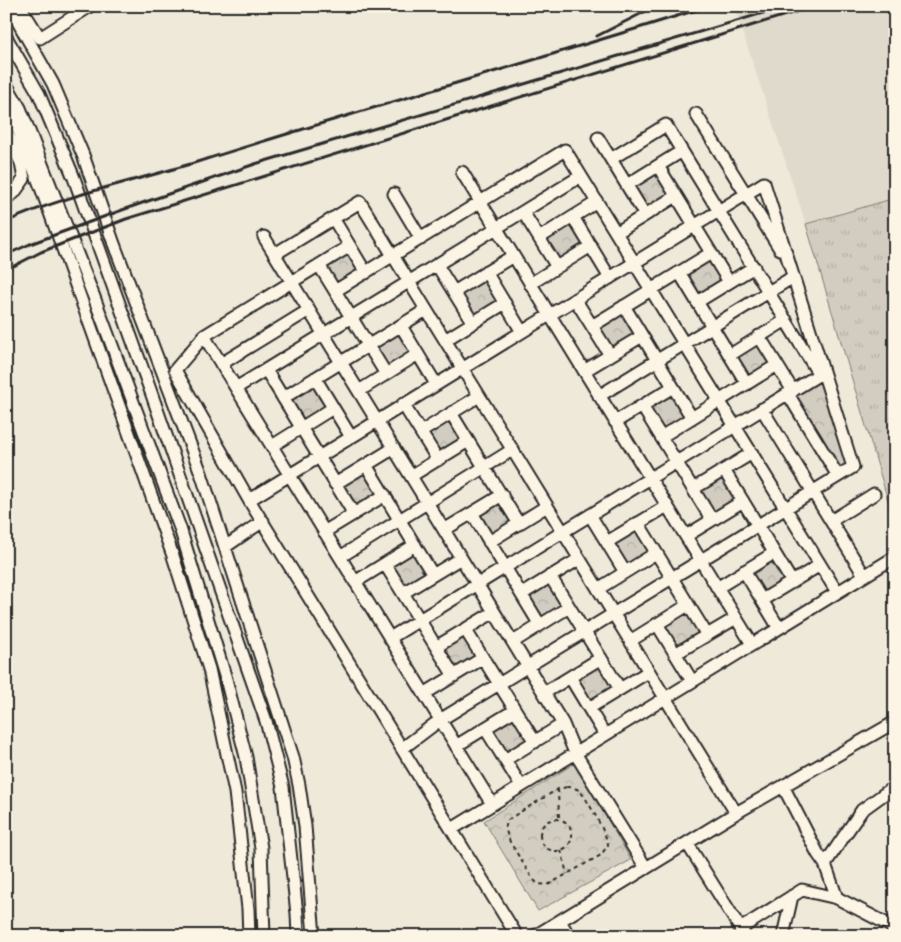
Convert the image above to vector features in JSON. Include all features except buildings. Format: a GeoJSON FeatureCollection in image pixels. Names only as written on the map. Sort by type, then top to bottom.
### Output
{"type":"FeatureCollection","features":[{"type":"Feature","properties":{"kind":"street"},"geometry":{"type":"LineString","coordinates":[[9,6],[53,84],[83,155],[114,244],[201,473],[293,757],[305,826],[314,936]]}},
{"type":"Feature","properties":{"kind":"street"},"geometry":{"type":"LineString","coordinates":[[20,6],[40,38],[90,6]]}},
{"type":"Feature","properties":{"kind":"street"},"geometry":{"type":"LineString","coordinates":[[6,37],[39,94],[74,178],[152,394],[266,722],[283,787],[298,936]]}},
{"type":"Feature","properties":{"kind":"street"},"geometry":{"type":"LineString","coordinates":[[6,84],[20,108],[94,297],[180,528],[226,679],[246,757],[262,848],[264,936]]}},
{"type":"Feature","properties":{"kind":"street"},"geometry":{"type":"LineString","coordinates":[[6,105],[13,116],[40,185],[174,556],[209,668],[235,792],[248,909],[249,936]]}},
{"type":"Feature","properties":{"kind":"street"},"geometry":{"type":"LineString","coordinates":[[696,114],[789,263]]}},
{"type":"Feature","properties":{"kind":"street"},"geometry":{"type":"LineString","coordinates":[[611,159],[666,125],[786,320],[821,373]]}},
{"type":"Feature","properties":{"kind":"street"},"geometry":{"type":"LineString","coordinates":[[6,130],[21,163],[24,179],[14,193],[6,198]]}},
{"type":"Feature","properties":{"kind":"street"},"geometry":{"type":"LineString","coordinates":[[598,138],[645,215]]}},
{"type":"Feature","properties":{"kind":"street"},"geometry":{"type":"LineString","coordinates":[[335,292],[565,150],[837,592]]}},
{"type":"Feature","properties":{"kind":"street"},"geometry":{"type":"LineString","coordinates":[[627,185],[682,151]]}},
{"type":"Feature","properties":{"kind":"street"},"geometry":{"type":"LineString","coordinates":[[658,166],[729,282]]}},
{"type":"Feature","properties":{"kind":"street"},"geometry":{"type":"LineString","coordinates":[[462,172],[752,644]]}},
{"type":"Feature","properties":{"kind":"street"},"geometry":{"type":"LineString","coordinates":[[236,388],[581,176]]}},
{"type":"Feature","properties":{"kind":"street"},"geometry":{"type":"LineString","coordinates":[[249,500],[764,183],[821,373],[852,467],[440,720],[403,748]]}},
{"type":"Feature","properties":{"kind":"street"},"geometry":{"type":"LineString","coordinates":[[394,194],[421,239]]}},
{"type":"Feature","properties":{"kind":"street"},"geometry":{"type":"LineString","coordinates":[[616,233],[676,196]]}},
{"type":"Feature","properties":{"kind":"street"},"geometry":{"type":"LineString","coordinates":[[275,254],[360,202],[736,813]]}},
{"type":"Feature","properties":{"kind":"street"},"geometry":{"type":"LineString","coordinates":[[539,238],[597,202]]}},
{"type":"Feature","properties":{"kind":"street"},"geometry":{"type":"LineString","coordinates":[[523,212],[557,267]]}},
{"type":"Feature","properties":{"kind":"street"},"geometry":{"type":"LineString","coordinates":[[573,217],[610,278]]}},
{"type":"Feature","properties":{"kind":"street"},"geometry":{"type":"LineString","coordinates":[[333,218],[366,273]]}},
{"type":"Feature","properties":{"kind":"street"},"geometry":{"type":"LineString","coordinates":[[264,237],[528,666],[563,724],[575,753],[646,868]]}},
{"type":"Feature","properties":{"kind":"street"},"geometry":{"type":"LineString","coordinates":[[350,246],[204,336],[174,370],[249,500],[517,936]]}},
{"type":"Feature","properties":{"kind":"street"},"geometry":{"type":"LineString","coordinates":[[530,284],[591,246]]}},
{"type":"Feature","properties":{"kind":"street"},"geometry":{"type":"LineString","coordinates":[[592,326],[711,253]]}},
{"type":"Feature","properties":{"kind":"street"},"geometry":{"type":"LineString","coordinates":[[454,292],[513,256]]}},
{"type":"Feature","properties":{"kind":"street"},"geometry":{"type":"LineString","coordinates":[[319,265],[386,374]]}},
{"type":"Feature","properties":{"kind":"street"},"geometry":{"type":"LineString","coordinates":[[437,265],[473,323]]}},
{"type":"Feature","properties":{"kind":"street"},"geometry":{"type":"LineString","coordinates":[[697,302],[754,267]]}},
{"type":"Feature","properties":{"kind":"street"},"geometry":{"type":"LineString","coordinates":[[486,272],[522,332]]}},
{"type":"Feature","properties":{"kind":"street"},"geometry":{"type":"LineString","coordinates":[[679,272],[748,384]]}},
{"type":"Feature","properties":{"kind":"street"},"geometry":{"type":"LineString","coordinates":[[599,396],[793,277]]}},
{"type":"Feature","properties":{"kind":"street"},"geometry":{"type":"LineString","coordinates":[[575,299],[610,355]]}},
{"type":"Feature","properties":{"kind":"street"},"geometry":{"type":"LineString","coordinates":[[445,340],[505,303]]}},
{"type":"Feature","properties":{"kind":"street"},"geometry":{"type":"LineString","coordinates":[[624,306],[692,418]]}},
{"type":"Feature","properties":{"kind":"street"},"geometry":{"type":"LineString","coordinates":[[221,364],[309,310]]}},
{"type":"Feature","properties":{"kind":"street"},"geometry":{"type":"LineString","coordinates":[[283,398],[426,310]]}},
{"type":"Feature","properties":{"kind":"street"},"geometry":{"type":"LineString","coordinates":[[730,355],[786,320]]}},
{"type":"Feature","properties":{"kind":"street"},"geometry":{"type":"LineString","coordinates":[[401,326],[436,384]]}},
{"type":"Feature","properties":{"kind":"street"},"geometry":{"type":"LineString","coordinates":[[204,336],[492,804]]}},
{"type":"Feature","properties":{"kind":"street"},"geometry":{"type":"LineString","coordinates":[[584,371],[642,336]]}},
{"type":"Feature","properties":{"kind":"street"},"geometry":{"type":"LineString","coordinates":[[760,336],[838,476]]}},
{"type":"Feature","properties":{"kind":"street"},"geometry":{"type":"LineString","coordinates":[[358,391],[418,354]]}},
{"type":"Feature","properties":{"kind":"street"},"geometry":{"type":"LineString","coordinates":[[661,437],[777,365]]}},
{"type":"Feature","properties":{"kind":"street"},"geometry":{"type":"LineString","coordinates":[[266,370],[354,514]]}},
{"type":"Feature","properties":{"kind":"street"},"geometry":{"type":"LineString","coordinates":[[390,638],[821,373]]}},
{"type":"Feature","properties":{"kind":"street"},"geometry":{"type":"LineString","coordinates":[[315,378],[351,437]]}},
{"type":"Feature","properties":{"kind":"street"},"geometry":{"type":"LineString","coordinates":[[616,422],[673,387]]}},
{"type":"Feature","properties":{"kind":"street"},"geometry":{"type":"LineString","coordinates":[[421,432],[479,396]]}},
{"type":"Feature","properties":{"kind":"street"},"geometry":{"type":"LineString","coordinates":[[403,404],[438,460]]}},
{"type":"Feature","properties":{"kind":"street"},"geometry":{"type":"LineString","coordinates":[[642,406],[712,520]]}},
{"type":"Feature","properties":{"kind":"street"},"geometry":{"type":"LineString","coordinates":[[272,446],[333,408]]}},
{"type":"Feature","properties":{"kind":"street"},"geometry":{"type":"LineString","coordinates":[[762,409],[864,575]]}},
{"type":"Feature","properties":{"kind":"street"},"geometry":{"type":"LineString","coordinates":[[451,413],[519,524]]}},
{"type":"Feature","properties":{"kind":"street"},"geometry":{"type":"LineString","coordinates":[[411,476],[468,441]]}},
{"type":"Feature","properties":{"kind":"street"},"geometry":{"type":"LineString","coordinates":[[335,484],[394,448]]}},
{"type":"Feature","properties":{"kind":"street"},"geometry":{"type":"LineString","coordinates":[[340,556],[512,450]]}},
{"type":"Feature","properties":{"kind":"street"},"geometry":{"type":"LineString","coordinates":[[693,489],[752,453]]}},
{"type":"Feature","properties":{"kind":"street"},"geometry":{"type":"LineString","coordinates":[[366,465],[433,575]]}},
{"type":"Feature","properties":{"kind":"street"},"geometry":{"type":"LineString","coordinates":[[724,470],[792,582]]}},
{"type":"Feature","properties":{"kind":"street"},"geometry":{"type":"LineString","coordinates":[[831,521],[874,494]]}},
{"type":"Feature","properties":{"kind":"street"},"geometry":{"type":"LineString","coordinates":[[324,532],[384,495]]}},
{"type":"Feature","properties":{"kind":"street"},"geometry":{"type":"LineString","coordinates":[[444,530],[502,495]]}},
{"type":"Feature","properties":{"kind":"street"},"geometry":{"type":"LineString","coordinates":[[686,536],[743,501]]}},
{"type":"Feature","properties":{"kind":"street"},"geometry":{"type":"LineString","coordinates":[[489,542],[547,506]]}},
{"type":"Feature","properties":{"kind":"street"},"geometry":{"type":"LineString","coordinates":[[607,542],[667,506]]}},
{"type":"Feature","properties":{"kind":"street"},"geometry":{"type":"LineString","coordinates":[[472,513],[540,625]]}},
{"type":"Feature","properties":{"kind":"street"},"geometry":{"type":"LineString","coordinates":[[590,515],[625,572]]}},
{"type":"Feature","properties":{"kind":"street"},"geometry":{"type":"LineString","coordinates":[[225,547],[263,521]]}},
{"type":"Feature","properties":{"kind":"street"},"geometry":{"type":"LineString","coordinates":[[638,523],[707,635]]}},
{"type":"Feature","properties":{"kind":"street"},"geometry":{"type":"LineString","coordinates":[[355,582],[415,545]]}},
{"type":"Feature","properties":{"kind":"street"},"geometry":{"type":"LineString","coordinates":[[717,588],[774,552]]}},
{"type":"Feature","properties":{"kind":"street"},"geometry":{"type":"LineString","coordinates":[[598,589],[656,553]]}},
{"type":"Feature","properties":{"kind":"street"},"geometry":{"type":"LineString","coordinates":[[452,829],[895,557]]}},
{"type":"Feature","properties":{"kind":"street"},"geometry":{"type":"LineString","coordinates":[[403,593],[461,558]]}},
{"type":"Feature","properties":{"kind":"street"},"geometry":{"type":"LineString","coordinates":[[522,594],[579,559]]}},
{"type":"Feature","properties":{"kind":"street"},"geometry":{"type":"LineString","coordinates":[[385,564],[454,676]]}},
{"type":"Feature","properties":{"kind":"street"},"geometry":{"type":"LineString","coordinates":[[762,600],[820,565]]}},
{"type":"Feature","properties":{"kind":"street"},"geometry":{"type":"LineString","coordinates":[[744,571],[779,628]]}},
{"type":"Feature","properties":{"kind":"street"},"geometry":{"type":"LineString","coordinates":[[550,576],[620,689]]}},
{"type":"Feature","properties":{"kind":"street"},"geometry":{"type":"LineString","coordinates":[[630,641],[688,605]]}},
{"type":"Feature","properties":{"kind":"street"},"geometry":{"type":"LineString","coordinates":[[513,642],[569,607]]}},
{"type":"Feature","properties":{"kind":"street"},"geometry":{"type":"LineString","coordinates":[[436,648],[494,612]]}},
{"type":"Feature","properties":{"kind":"street"},"geometry":{"type":"LineString","coordinates":[[675,654],[736,618]]}},
{"type":"Feature","properties":{"kind":"street"},"geometry":{"type":"LineString","coordinates":[[657,624],[692,681]]}},
{"type":"Feature","properties":{"kind":"street"},"geometry":{"type":"LineString","coordinates":[[466,630],[535,742]]}},
{"type":"Feature","properties":{"kind":"street"},"geometry":{"type":"LineString","coordinates":[[424,694],[483,658]]}},
{"type":"Feature","properties":{"kind":"street"},"geometry":{"type":"LineString","coordinates":[[544,693],[601,658]]}},
{"type":"Feature","properties":{"kind":"street"},"geometry":{"type":"LineString","coordinates":[[589,708],[648,672]]}},
{"type":"Feature","properties":{"kind":"street"},"geometry":{"type":"LineString","coordinates":[[570,677],[605,735]]}},
{"type":"Feature","properties":{"kind":"street"},"geometry":{"type":"LineString","coordinates":[[456,746],[515,710]]}},
{"type":"Feature","properties":{"kind":"street"},"geometry":{"type":"LineString","coordinates":[[535,936],[736,813],[895,722]]}},
{"type":"Feature","properties":{"kind":"street"},"geometry":{"type":"LineString","coordinates":[[505,760],[563,724]]}},
{"type":"Feature","properties":{"kind":"street"},"geometry":{"type":"LineString","coordinates":[[485,728],[521,786]]}},
{"type":"Feature","properties":{"kind":"street"},"geometry":{"type":"LineString","coordinates":[[784,786],[818,854],[825,864],[837,898]]}},
{"type":"Feature","properties":{"kind":"street"},"geometry":{"type":"LineString","coordinates":[[825,864],[862,810],[895,786]]}},
{"type":"Feature","properties":{"kind":"street"},"geometry":{"type":"LineString","coordinates":[[687,843],[742,932],[802,890],[837,898],[895,928]]}},
{"type":"Feature","properties":{"kind":"street"},"geometry":{"type":"LineString","coordinates":[[783,936],[792,896]]}},
{"type":"Feature","properties":{"kind":"street"},"geometry":{"type":"LineString","coordinates":[[560,920],[568,936]]}},
{"type":"Feature","properties":{"kind":"path"},"geometry":{"type":"LineString","coordinates":[[572,787],[579,790],[608,839],[606,849],[601,855],[568,874],[548,884],[538,884],[532,878],[510,842],[505,828],[508,820],[512,817],[558,789],[572,787]]}},
{"type":"Feature","properties":{"kind":"path"},"geometry":{"type":"LineString","coordinates":[[558,789],[559,819]]}},
{"type":"Feature","properties":{"kind":"path"},"geometry":{"type":"LineString","coordinates":[[559,819],[568,824],[572,834],[570,844],[561,850],[550,850],[546,848],[540,838],[541,828],[544,823],[559,819]]}},
{"type":"Feature","properties":{"kind":"path"},"geometry":{"type":"LineString","coordinates":[[561,850],[568,874]]}},
{"type":"Feature","properties":{"kind":"shaded area"},"geometry":{"type":"Polygon","coordinates":[[[734,6],[895,6],[895,198],[806,224],[734,6]]]}},
{"type":"Feature","properties":{"kind":"green space"},"geometry":{"type":"Polygon","coordinates":[[[658,171],[672,194],[645,212],[630,188],[658,171]]]}},
{"type":"Feature","properties":{"kind":"green space"},"geometry":{"type":"Polygon","coordinates":[[[895,198],[895,524],[806,224],[895,198]]]}},
{"type":"Feature","properties":{"kind":"green space"},"geometry":{"type":"Polygon","coordinates":[[[571,222],[586,245],[558,262],[544,239],[571,222]]]}},
{"type":"Feature","properties":{"kind":"green space"},"geometry":{"type":"Polygon","coordinates":[[[348,248],[362,272],[338,287],[323,263],[348,248]]]}},
{"type":"Feature","properties":{"kind":"green space"},"geometry":{"type":"Polygon","coordinates":[[[710,257],[724,280],[697,298],[682,274],[710,257]]]}},
{"type":"Feature","properties":{"kind":"green space"},"geometry":{"type":"Polygon","coordinates":[[[484,277],[498,301],[474,316],[459,292],[484,277]]]}},
{"type":"Feature","properties":{"kind":"green space"},"geometry":{"type":"Polygon","coordinates":[[[623,311],[638,335],[611,352],[596,329],[623,311]]]}},
{"type":"Feature","properties":{"kind":"green space"},"geometry":{"type":"Polygon","coordinates":[[[398,329],[412,353],[388,368],[373,344],[398,329]]]}},
{"type":"Feature","properties":{"kind":"green space"},"geometry":{"type":"Polygon","coordinates":[[[760,340],[775,363],[747,381],[732,357],[760,340]]]}},
{"type":"Feature","properties":{"kind":"green space"},"geometry":{"type":"Polygon","coordinates":[[[822,379],[848,465],[839,472],[794,397],[822,379]]]}},
{"type":"Feature","properties":{"kind":"green space"},"geometry":{"type":"Polygon","coordinates":[[[314,383],[329,407],[304,422],[290,398],[314,383]]]}},
{"type":"Feature","properties":{"kind":"green space"},"geometry":{"type":"Polygon","coordinates":[[[673,392],[688,415],[661,432],[646,409],[673,392]]]}},
{"type":"Feature","properties":{"kind":"green space"},"geometry":{"type":"Polygon","coordinates":[[[449,417],[464,441],[440,456],[425,432],[449,417]]]}},
{"type":"Feature","properties":{"kind":"green space"},"geometry":{"type":"Polygon","coordinates":[[[365,470],[379,494],[355,509],[340,485],[365,470]]]}},
{"type":"Feature","properties":{"kind":"green space"},"geometry":{"type":"Polygon","coordinates":[[[723,476],[738,500],[713,515],[699,491],[723,476]]]}},
{"type":"Feature","properties":{"kind":"green space"},"geometry":{"type":"Polygon","coordinates":[[[501,499],[515,523],[491,538],[476,514],[501,499]]]}},
{"type":"Feature","properties":{"kind":"green space"},"geometry":{"type":"Polygon","coordinates":[[[637,529],[652,553],[627,568],[613,544],[637,529]]]}},
{"type":"Feature","properties":{"kind":"green space"},"geometry":{"type":"Polygon","coordinates":[[[414,549],[428,573],[404,588],[389,564],[414,549]]]}},
{"type":"Feature","properties":{"kind":"green space"},"geometry":{"type":"Polygon","coordinates":[[[775,557],[789,580],[762,598],[747,574],[775,557]]]}},
{"type":"Feature","properties":{"kind":"green space"},"geometry":{"type":"Polygon","coordinates":[[[550,581],[564,605],[540,620],[525,596],[550,581]]]}},
{"type":"Feature","properties":{"kind":"green space"},"geometry":{"type":"Polygon","coordinates":[[[688,611],[702,635],[678,650],[663,626],[688,611]]]}},
{"type":"Feature","properties":{"kind":"green space"},"geometry":{"type":"Polygon","coordinates":[[[465,633],[480,657],[455,672],[441,648],[465,633]]]}},
{"type":"Feature","properties":{"kind":"green space"},"geometry":{"type":"Polygon","coordinates":[[[600,665],[614,689],[590,704],[575,680],[600,665]]]}},
{"type":"Feature","properties":{"kind":"green space"},"geometry":{"type":"Polygon","coordinates":[[[516,716],[531,739],[506,754],[492,731],[516,716]]]}},
{"type":"Feature","properties":{"kind":"green space"},"geometry":{"type":"Polygon","coordinates":[[[575,763],[631,860],[538,911],[484,821],[575,763]]]}},
{"type":"Feature","properties":{"kind":"railway"},"geometry":{"type":"LineString","coordinates":[[597,36],[656,6]]}},
{"type":"Feature","properties":{"kind":"railway"},"geometry":{"type":"LineString","coordinates":[[6,222],[76,196],[197,162],[709,6]]}},
{"type":"Feature","properties":{"kind":"railway"},"geometry":{"type":"LineString","coordinates":[[6,255],[30,244],[125,209],[255,164],[787,6]]}},
{"type":"Feature","properties":{"kind":"railway"},"geometry":{"type":"LineString","coordinates":[[6,270],[41,252],[126,219],[815,6]]}}]}
